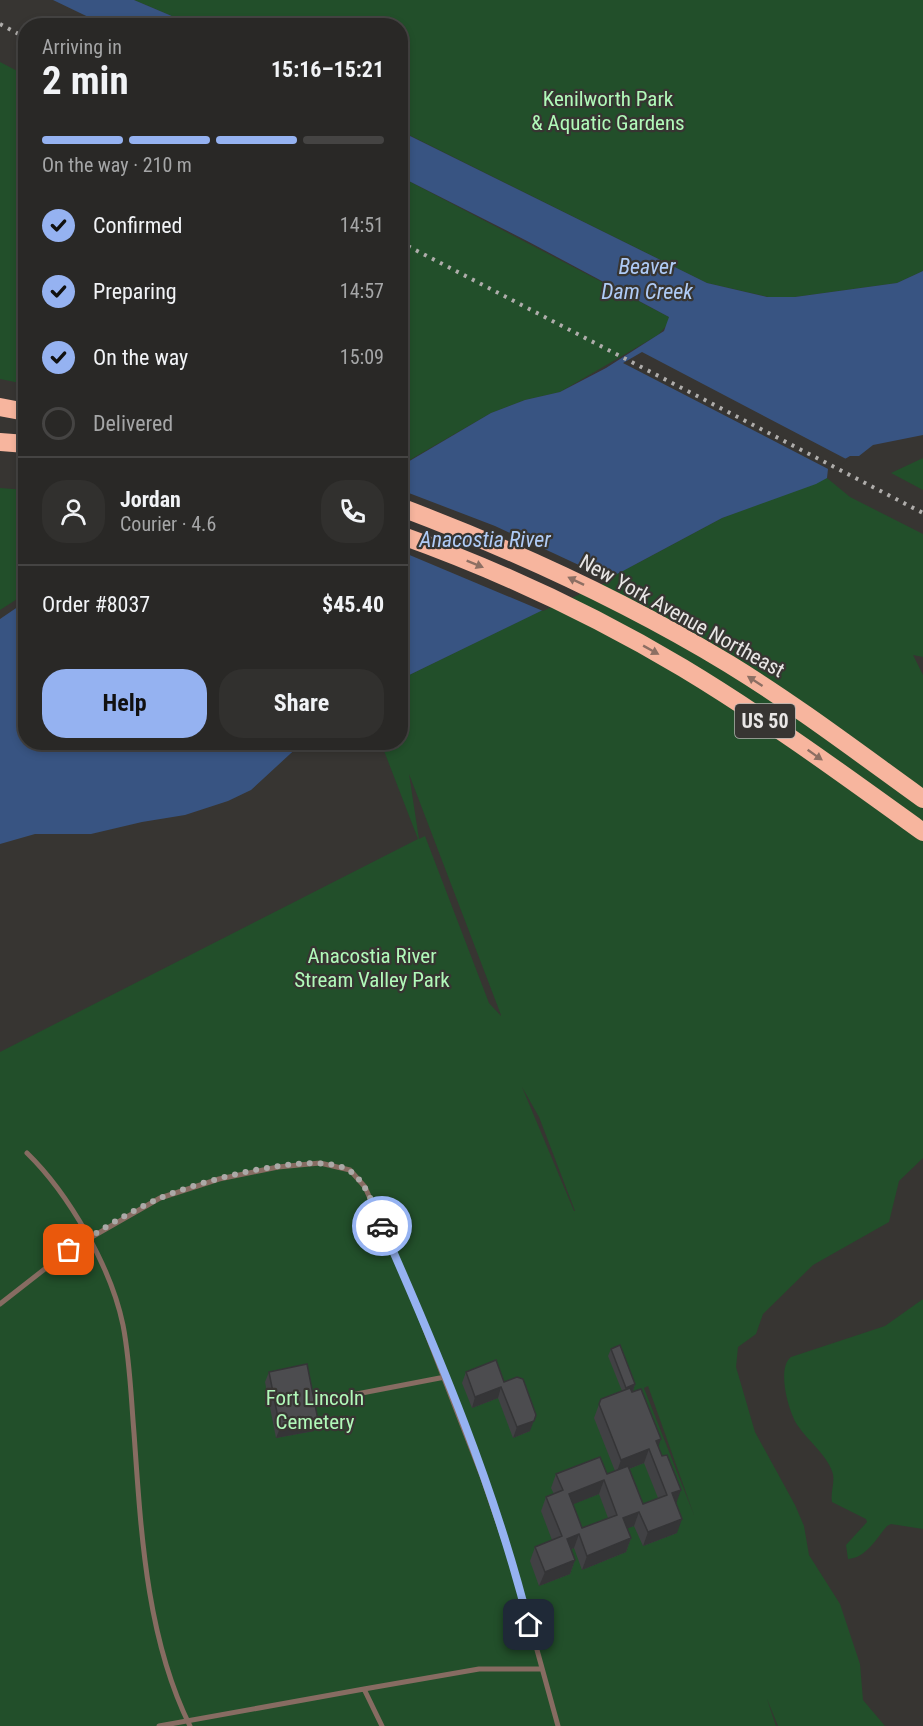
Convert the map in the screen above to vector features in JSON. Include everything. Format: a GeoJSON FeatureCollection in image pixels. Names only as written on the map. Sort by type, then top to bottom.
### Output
{"type":"FeatureCollection","features":[{"type":"Feature","properties":{"kind":"highway"},"geometry":{"type":"LineString","coordinates":[[0,407],[18,410]]}},
{"type":"Feature","properties":{"kind":"highway"},"geometry":{"type":"LineString","coordinates":[[0,442],[18,443]]}},
{"type":"Feature","properties":{"kind":"highway","name":"New York Avenue Northeast"},"geometry":{"type":"LineString","coordinates":[[408,510],[529,559],[628,607],[757,682],[923,799]]}},
{"type":"Feature","properties":{"kind":"highway","name":"US 50"},"geometry":{"type":"LineString","coordinates":[[408,538],[485,568],[600,622],[683,668],[752,711],[923,832]]}},
{"type":"Feature","properties":{"kind":"lane"},"geometry":{"type":"LineString","coordinates":[[27,1153],[49,1175],[88,1238],[102,1266],[123,1323],[145,1559],[153,1609],[166,1660],[189,1724]]}},
{"type":"Feature","properties":{"kind":"lane"},"geometry":{"type":"LineString","coordinates":[[0,1304],[42,1269],[88,1238],[160,1198],[245,1172],[304,1163],[342,1167],[357,1177],[364,1187],[445,1377],[518,1581],[540,1669],[558,1726]]}},
{"type":"Feature","properties":{"kind":"lane"},"geometry":{"type":"LineString","coordinates":[[315,1402],[445,1377]]}},
{"type":"Feature","properties":{"kind":"lane"},"geometry":{"type":"LineString","coordinates":[[159,1726],[189,1724],[479,1669],[540,1669]]}},
{"type":"Feature","properties":{"kind":"lane"},"geometry":{"type":"LineString","coordinates":[[364,1689],[382,1726]]}},
{"type":"Feature","properties":{"kind":"green space","name":"Kenilworth Park & Aquatic Gardens"},"geometry":{"type":"Polygon","coordinates":[[[134,0],[923,0],[923,271],[897,283],[795,297],[768,297],[707,283],[408,134],[408,18],[176,18],[134,0]]]}},
{"type":"Feature","properties":{"kind":"green space"},"geometry":{"type":"Polygon","coordinates":[[[0,62],[18,71],[18,383],[0,379],[0,62]]]}},
{"type":"Feature","properties":{"kind":"green space"},"geometry":{"type":"Polygon","coordinates":[[[408,181],[669,317],[668,324],[658,335],[560,392],[525,400],[491,413],[408,461],[408,181]]]}},
{"type":"Feature","properties":{"kind":"green space"},"geometry":{"type":"Polygon","coordinates":[[[923,458],[923,490],[891,473],[923,458]]]}},
{"type":"Feature","properties":{"kind":"green space"},"geometry":{"type":"Polygon","coordinates":[[[827,478],[850,497],[923,534],[923,657],[913,655],[923,675],[923,1158],[899,1181],[889,1222],[813,1265],[763,1314],[756,1334],[738,1347],[736,1367],[755,1432],[795,1505],[804,1526],[809,1555],[840,1604],[860,1664],[863,1700],[885,1726],[778,1726],[767,1699],[776,1726],[0,1726],[0,1052],[418,839],[384,750],[408,750],[408,676],[638,563],[722,518],[827,478]],[[409,774],[419,839],[425,836],[489,1003],[501,1015],[409,774]],[[522,1087],[574,1211],[575,1211],[539,1117],[522,1087]],[[648,1386],[644,1388],[694,1515],[648,1386]]]}},
{"type":"Feature","properties":{"kind":"green space"},"geometry":{"type":"Polygon","coordinates":[[[0,488],[18,489],[18,598],[0,610],[0,488]]]}},
{"type":"Feature","properties":{"kind":"green space"},"geometry":{"type":"Polygon","coordinates":[[[923,1299],[923,1529],[891,1524],[865,1552],[848,1559],[846,1545],[867,1522],[866,1519],[832,1502],[832,1471],[821,1453],[794,1420],[788,1402],[784,1371],[791,1357],[885,1326],[923,1299]]]}},
{"type":"Feature","properties":{"kind":"water"},"geometry":{"type":"Polygon","coordinates":[[[53,0],[134,0],[176,18],[90,18],[53,0]]]}},
{"type":"Feature","properties":{"kind":"water"},"geometry":{"type":"Polygon","coordinates":[[[408,135],[707,283],[767,297],[795,297],[897,283],[923,271],[923,435],[873,445],[859,456],[850,456],[828,469],[827,478],[816,484],[722,518],[621,572],[408,676],[408,462],[491,413],[525,400],[560,392],[606,368],[664,331],[669,317],[408,181],[408,135]]]}},
{"type":"Feature","properties":{"kind":"water"},"geometry":{"type":"Polygon","coordinates":[[[18,607],[18,750],[294,750],[251,790],[228,801],[185,815],[91,834],[35,834],[0,844],[0,619],[18,607]]]}},
{"type":"Feature","properties":{"kind":"pier"},"geometry":{"type":"Polygon","coordinates":[[[642,352],[848,460],[832,471],[623,363],[642,352]]]}},
{"type":"Feature","properties":{"kind":"pier"},"geometry":{"type":"Polygon","coordinates":[[[408,493],[495,526],[611,580],[543,611],[408,554],[408,493]]]}},
{"type":"Feature","properties":{"kind":"building"},"geometry":{"type":"Polygon","coordinates":[[[620,1345],[635,1384],[626,1388],[611,1349],[620,1345]]]}},
{"type":"Feature","properties":{"kind":"building"},"geometry":{"type":"Polygon","coordinates":[[[496,1360],[504,1382],[517,1377],[523,1379],[536,1415],[534,1421],[517,1427],[501,1387],[475,1397],[466,1372],[496,1360]]]}},
{"type":"Feature","properties":{"kind":"building"},"geometry":{"type":"Polygon","coordinates":[[[307,1364],[318,1420],[280,1428],[269,1372],[307,1364]]]}},
{"type":"Feature","properties":{"kind":"building"},"geometry":{"type":"Polygon","coordinates":[[[630,1388],[632,1392],[641,1389],[661,1439],[656,1441],[662,1456],[667,1455],[681,1490],[672,1493],[682,1519],[648,1532],[639,1512],[623,1518],[631,1538],[587,1556],[579,1534],[567,1539],[575,1560],[545,1572],[535,1547],[562,1536],[546,1497],[563,1490],[556,1474],[600,1457],[607,1474],[628,1466],[643,1504],[667,1495],[649,1449],[621,1460],[599,1404],[601,1399],[630,1388]],[[604,1480],[569,1494],[582,1528],[617,1515],[604,1480]]]}},
{"type":"Feature","properties":{"kind":"railway"},"geometry":{"type":"LineString","coordinates":[[0,24],[18,34]]}},
{"type":"Feature","properties":{"kind":"railway"},"geometry":{"type":"LineString","coordinates":[[408,246],[923,513]]}},
{"type":"Feature","properties":{"kind":"way so far"},"geometry":{"type":"LineString","coordinates":[[69,1250],[160,1198],[245,1172],[304,1163],[330,1164],[350,1170],[364,1187],[382,1226]]}},
{"type":"Feature","properties":{"kind":"route"},"geometry":{"type":"LineString","coordinates":[[382,1226],[430,1339],[482,1476],[518,1581],[529,1625]]}},
{"type":"Feature","properties":{"kind":"water label","name":"Beaver Dam Creek"},"geometry":{"type":"Point","coordinates":[647,278]}},
{"type":"Feature","properties":{"kind":"water label","name":"Anacostia River"},"geometry":{"type":"Point","coordinates":[485,539]}},
{"type":"Feature","properties":{"kind":"park label","name":"Anacostia River Stream Valley Park"},"geometry":{"type":"Point","coordinates":[372,968]}},
{"type":"Feature","properties":{"kind":"park label","name":"Fort Lincoln Cemetery"},"geometry":{"type":"Point","coordinates":[315,1410]}}]}
